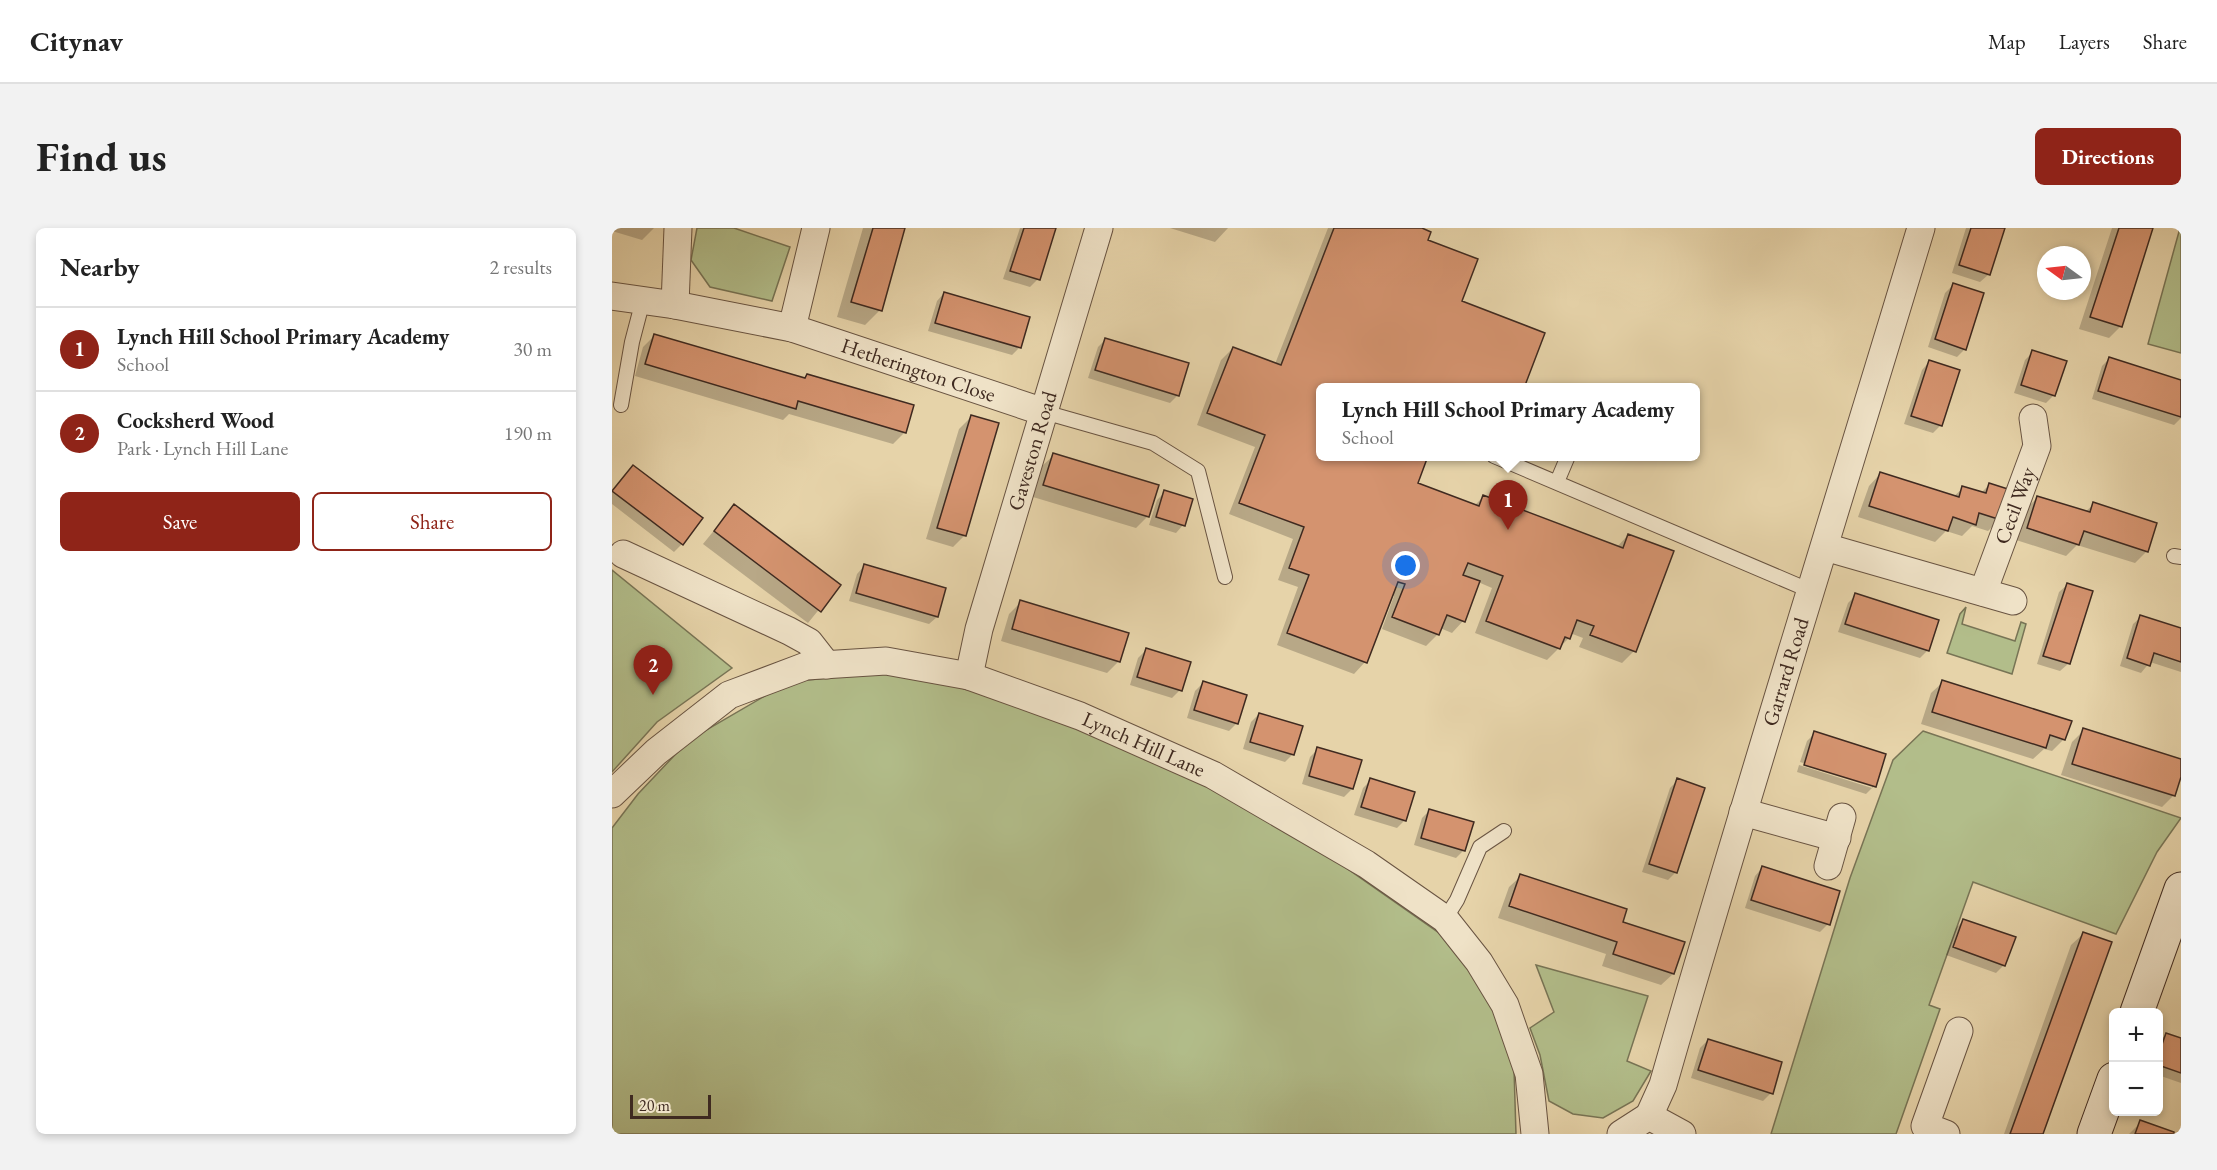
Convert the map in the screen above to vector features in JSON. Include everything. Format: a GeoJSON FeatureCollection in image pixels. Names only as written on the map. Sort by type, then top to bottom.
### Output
{"type":"FeatureCollection","features":[{"type":"Feature","properties":{"kind":"street"},"geometry":{"type":"LineString","coordinates":[[675,305],[678,228]]}},
{"type":"Feature","properties":{"kind":"street"},"geometry":{"type":"LineString","coordinates":[[792,328],[816,228]]}},
{"type":"Feature","properties":{"kind":"street","name":"Gaveston Road"},"geometry":{"type":"LineString","coordinates":[[969,676],[979,629],[1099,228]]}},
{"type":"Feature","properties":{"kind":"street","name":"Garrard Road"},"geometry":{"type":"LineString","coordinates":[[1649,1116],[1663,1085],[1743,812],[1921,228]]}},
{"type":"Feature","properties":{"kind":"street","name":"Hetherington Close"},"geometry":{"type":"LineString","coordinates":[[612,296],[675,305],[792,328],[1044,412]]}},
{"type":"Feature","properties":{"kind":"street","name":"Cecil Way"},"geometry":{"type":"LineString","coordinates":[[1983,592],[2037,446],[2033,417]]}},
{"type":"Feature","properties":{"kind":"street"},"geometry":{"type":"LineString","coordinates":[[1825,547],[2013,601]]}},
{"type":"Feature","properties":{"kind":"street"},"geometry":{"type":"LineString","coordinates":[[623,554],[789,631],[809,642],[827,665]]}},
{"type":"Feature","properties":{"kind":"street","name":"Lynch Hill Lane"},"geometry":{"type":"LineString","coordinates":[[612,794],[656,752],[729,695],[806,666],[886,661],[969,676],[1080,716],[1213,775],[1366,864],[1445,919],[1479,962],[1505,1005],[1528,1074],[1535,1134]]}},
{"type":"Feature","properties":{"kind":"street"},"geometry":{"type":"LineString","coordinates":[[1743,812],[1840,827],[1828,866]]}},
{"type":"Feature","properties":{"kind":"street"},"geometry":{"type":"LineString","coordinates":[[2138,1008],[2181,889]]}},
{"type":"Feature","properties":{"kind":"street"},"geometry":{"type":"LineString","coordinates":[[1946,1134],[1925,1126],[1959,1031]]}},
{"type":"Feature","properties":{"kind":"street"},"geometry":{"type":"LineString","coordinates":[[2094,1134],[2109,1093]]}},
{"type":"Feature","properties":{"kind":"street"},"geometry":{"type":"LineString","coordinates":[[1621,1134],[1649,1116],[1682,1134]]}},
{"type":"Feature","properties":{"kind":"lane"},"geometry":{"type":"LineString","coordinates":[[621,405],[632,342],[643,300]]}},
{"type":"Feature","properties":{"kind":"lane"},"geometry":{"type":"LineString","coordinates":[[1044,412],[1153,443],[1198,471],[1225,577]]}},
{"type":"Feature","properties":{"kind":"lane"},"geometry":{"type":"LineString","coordinates":[[1506,461],[1811,591]]}},
{"type":"Feature","properties":{"kind":"lane"},"geometry":{"type":"LineString","coordinates":[[1557,482],[1566,461]]}},
{"type":"Feature","properties":{"kind":"lane"},"geometry":{"type":"LineString","coordinates":[[1445,919],[1457,900],[1480,847],[1504,831]]}},
{"type":"Feature","properties":{"kind":"green space"},"geometry":{"type":"Polygon","coordinates":[[[697,228],[734,228],[790,247],[772,301],[710,287],[691,260],[697,228]]]}},
{"type":"Feature","properties":{"kind":"green space"},"geometry":{"type":"Polygon","coordinates":[[[2181,228],[2181,353],[2148,344],[2181,228]]]}},
{"type":"Feature","properties":{"kind":"green space"},"geometry":{"type":"Polygon","coordinates":[[[612,570],[732,668],[657,722],[612,772],[612,570]]]}},
{"type":"Feature","properties":{"kind":"green space"},"geometry":{"type":"Polygon","coordinates":[[[1966,607],[1962,624],[2015,641],[2021,622],[2026,624],[2012,674],[1947,653],[1960,614],[1966,607]]]}},
{"type":"Feature","properties":{"kind":"green space"},"geometry":{"type":"Polygon","coordinates":[[[896,671],[1000,693],[1265,811],[1449,940],[1513,1037],[1516,1134],[612,1134],[612,828],[638,794],[689,740],[789,682],[896,671]]]}},
{"type":"Feature","properties":{"kind":"green space"},"geometry":{"type":"Polygon","coordinates":[[[1923,731],[2181,818],[2157,852],[2116,934],[1973,882],[1929,1005],[1940,1009],[1896,1134],[1771,1134],[1850,878],[1893,760],[1923,731]]]}},
{"type":"Feature","properties":{"kind":"green space"},"geometry":{"type":"Polygon","coordinates":[[[1536,965],[1648,996],[1627,1061],[1651,1071],[1633,1101],[1603,1118],[1573,1114],[1549,1101],[1540,1055],[1530,1028],[1554,1012],[1536,965]]]}},
{"type":"Feature","properties":{"kind":"building"},"geometry":{"type":"Polygon","coordinates":[[[873,228],[905,228],[882,311],[851,302],[873,228]]]}},
{"type":"Feature","properties":{"kind":"building"},"geometry":{"type":"Polygon","coordinates":[[[1024,228],[1056,228],[1040,280],[1010,271],[1024,228]]]}},
{"type":"Feature","properties":{"kind":"building"},"geometry":{"type":"Polygon","coordinates":[[[1334,228],[1422,228],[1431,232],[1428,240],[1478,259],[1462,301],[1545,333],[1526,383],[1316,383],[1316,461],[1426,461],[1418,483],[1479,506],[1483,495],[1623,548],[1628,534],[1674,551],[1636,652],[1590,635],[1594,626],[1577,620],[1570,639],[1565,637],[1560,649],[1486,621],[1503,576],[1468,563],[1463,575],[1480,581],[1465,622],[1447,615],[1439,635],[1392,617],[1405,584],[1398,582],[1367,663],[1287,633],[1309,575],[1289,568],[1304,527],[1239,503],[1265,435],[1207,413],[1233,347],[1281,365],[1334,228]]]}},
{"type":"Feature","properties":{"kind":"building"},"geometry":{"type":"Polygon","coordinates":[[[1971,228],[2005,228],[1990,275],[1959,265],[1971,228]]]}},
{"type":"Feature","properties":{"kind":"building"},"geometry":{"type":"Polygon","coordinates":[[[2119,228],[2153,228],[2122,327],[2090,317],[2119,228]]]}},
{"type":"Feature","properties":{"kind":"building"},"geometry":{"type":"Polygon","coordinates":[[[1953,283],[1984,293],[1966,350],[1935,339],[1953,283]]]}},
{"type":"Feature","properties":{"kind":"building"},"geometry":{"type":"Polygon","coordinates":[[[944,292],[1030,317],[1021,348],[935,323],[944,292]]]}},
{"type":"Feature","properties":{"kind":"building"},"geometry":{"type":"Polygon","coordinates":[[[654,334],[805,378],[807,374],[914,405],[906,433],[798,401],[796,409],[645,364],[654,334]]]}},
{"type":"Feature","properties":{"kind":"building"},"geometry":{"type":"Polygon","coordinates":[[[1105,338],[1189,363],[1179,396],[1095,370],[1105,338]]]}},
{"type":"Feature","properties":{"kind":"building"},"geometry":{"type":"Polygon","coordinates":[[[2032,350],[2067,361],[2055,396],[2021,385],[2032,350]]]}},
{"type":"Feature","properties":{"kind":"building"},"geometry":{"type":"Polygon","coordinates":[[[2109,357],[2181,380],[2181,417],[2098,391],[2109,357]]]}},
{"type":"Feature","properties":{"kind":"building"},"geometry":{"type":"Polygon","coordinates":[[[1929,360],[1960,370],[1942,426],[1911,416],[1929,360]]]}},
{"type":"Feature","properties":{"kind":"building"},"geometry":{"type":"Polygon","coordinates":[[[971,415],[999,423],[966,536],[937,528],[971,415]]]}},
{"type":"Feature","properties":{"kind":"building"},"geometry":{"type":"Polygon","coordinates":[[[1053,453],[1159,485],[1149,517],[1043,485],[1053,453]]]}},
{"type":"Feature","properties":{"kind":"building"},"geometry":{"type":"Polygon","coordinates":[[[633,465],[703,518],[683,545],[612,491],[633,465]]]}},
{"type":"Feature","properties":{"kind":"building"},"geometry":{"type":"Polygon","coordinates":[[[1880,472],[1959,497],[1962,486],[1986,493],[1989,483],[2011,490],[2001,520],[1979,513],[1976,525],[1953,517],[1948,531],[1869,506],[1880,472]]]}},
{"type":"Feature","properties":{"kind":"building"},"geometry":{"type":"Polygon","coordinates":[[[1164,490],[1193,499],[1185,526],[1156,517],[1164,490]]]}},
{"type":"Feature","properties":{"kind":"building"},"geometry":{"type":"Polygon","coordinates":[[[2037,496],[2090,512],[2093,502],[2157,523],[2148,552],[2084,531],[2079,545],[2027,528],[2037,496]]]}},
{"type":"Feature","properties":{"kind":"building"},"geometry":{"type":"Polygon","coordinates":[[[734,504],[841,585],[821,612],[714,531],[734,504]]]}},
{"type":"Feature","properties":{"kind":"building"},"geometry":{"type":"Polygon","coordinates":[[[864,564],[946,588],[938,617],[856,593],[864,564]]]}},
{"type":"Feature","properties":{"kind":"building"},"geometry":{"type":"Polygon","coordinates":[[[2067,583],[2093,591],[2070,664],[2043,656],[2067,583]]]}},
{"type":"Feature","properties":{"kind":"building"},"geometry":{"type":"Polygon","coordinates":[[[1855,593],[1939,620],[1929,651],[1845,624],[1855,593]]]}},
{"type":"Feature","properties":{"kind":"building"},"geometry":{"type":"Polygon","coordinates":[[[1020,600],[1129,633],[1120,662],[1012,629],[1020,600]]]}},
{"type":"Feature","properties":{"kind":"building"},"geometry":{"type":"Polygon","coordinates":[[[2140,615],[2181,628],[2181,662],[2154,653],[2150,666],[2127,658],[2140,615]]]}},
{"type":"Feature","properties":{"kind":"building"},"geometry":{"type":"Polygon","coordinates":[[[1146,648],[1191,662],[1182,691],[1137,677],[1146,648]]]}},
{"type":"Feature","properties":{"kind":"building"},"geometry":{"type":"Polygon","coordinates":[[[1942,680],[2072,721],[2065,740],[2050,735],[2046,748],[1932,712],[1942,680]]]}},
{"type":"Feature","properties":{"kind":"building"},"geometry":{"type":"Polygon","coordinates":[[[1203,681],[1247,695],[1238,724],[1194,710],[1203,681]]]}},
{"type":"Feature","properties":{"kind":"building"},"geometry":{"type":"Polygon","coordinates":[[[1259,713],[1303,726],[1294,755],[1250,742],[1259,713]]]}},
{"type":"Feature","properties":{"kind":"building"},"geometry":{"type":"Polygon","coordinates":[[[2083,728],[2181,759],[2181,777],[2175,796],[2072,764],[2083,728]]]}},
{"type":"Feature","properties":{"kind":"building"},"geometry":{"type":"Polygon","coordinates":[[[1814,731],[1886,754],[1876,787],[1804,765],[1814,731]]]}},
{"type":"Feature","properties":{"kind":"building"},"geometry":{"type":"Polygon","coordinates":[[[1317,747],[1362,760],[1353,789],[1309,776],[1317,747]]]}},
{"type":"Feature","properties":{"kind":"building"},"geometry":{"type":"Polygon","coordinates":[[[1370,778],[1415,792],[1406,821],[1361,807],[1370,778]]]}},
{"type":"Feature","properties":{"kind":"building"},"geometry":{"type":"Polygon","coordinates":[[[1677,778],[1705,788],[1677,873],[1649,864],[1677,778]]]}},
{"type":"Feature","properties":{"kind":"building"},"geometry":{"type":"Polygon","coordinates":[[[1429,809],[1474,822],[1465,851],[1421,838],[1429,809]]]}},
{"type":"Feature","properties":{"kind":"building"},"geometry":{"type":"Polygon","coordinates":[[[1762,866],[1840,891],[1830,925],[1751,900],[1762,866]]]}},
{"type":"Feature","properties":{"kind":"building"},"geometry":{"type":"Polygon","coordinates":[[[1520,874],[1627,909],[1623,922],[1685,942],[1674,974],[1613,954],[1617,942],[1509,906],[1520,874]]]}},
{"type":"Feature","properties":{"kind":"building"},"geometry":{"type":"Polygon","coordinates":[[[1963,919],[2016,937],[2005,966],[1953,947],[1963,919]]]}},
{"type":"Feature","properties":{"kind":"building"},"geometry":{"type":"Polygon","coordinates":[[[2083,932],[2112,942],[2043,1134],[2010,1134],[2083,932]]]}},
{"type":"Feature","properties":{"kind":"building"},"geometry":{"type":"Polygon","coordinates":[[[2166,1033],[2181,1038],[2181,1073],[2163,1067],[2163,1042],[2166,1033]]]}},
{"type":"Feature","properties":{"kind":"building"},"geometry":{"type":"Polygon","coordinates":[[[1708,1039],[1782,1062],[1773,1094],[1698,1070],[1708,1039]]]}},
{"type":"Feature","properties":{"kind":"building"},"geometry":{"type":"Polygon","coordinates":[[[2140,1120],[2174,1132],[2174,1134],[2135,1134],[2140,1120]]]}},
{"type":"Feature","properties":{"kind":"place","name":"Lynch Hill School Primary Academy"},"geometry":{"type":"Point","coordinates":[1508,530]}},
{"type":"Feature","properties":{"kind":"place","name":"Cocksherd Wood"},"geometry":{"type":"Point","coordinates":[653,695]}}]}
